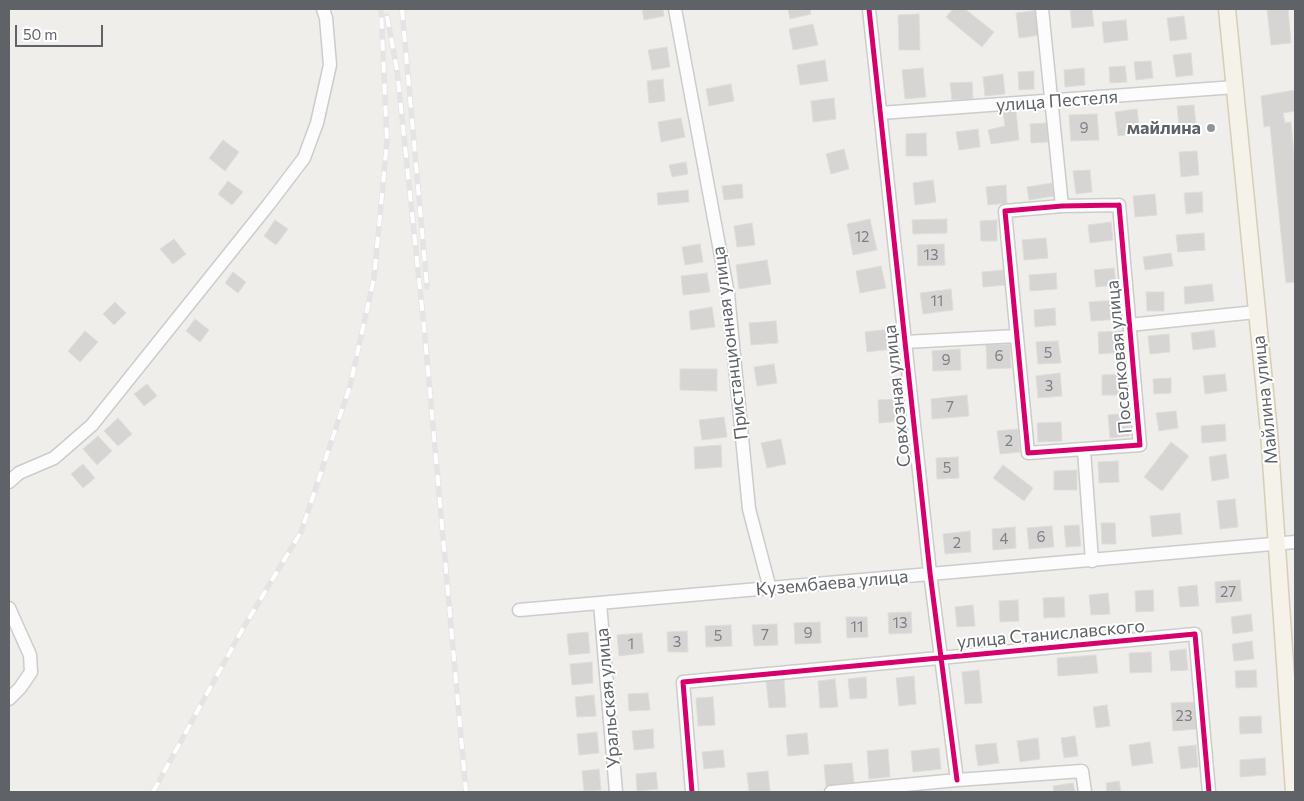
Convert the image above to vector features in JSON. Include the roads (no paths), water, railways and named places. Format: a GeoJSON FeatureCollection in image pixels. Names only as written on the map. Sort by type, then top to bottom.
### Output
{"type":"FeatureCollection","features":[{"type":"Feature","properties":{"kind":"main road","name":"Майлина улица"},"geometry":{"type":"LineString","coordinates":[[1227,9],[1269,432],[1294,792]]}},
{"type":"Feature","properties":{"kind":"street"},"geometry":{"type":"LineString","coordinates":[[9,482],[19,473],[54,458],[92,425],[304,158],[317,123],[330,65],[326,18],[323,9]]}},
{"type":"Feature","properties":{"kind":"street","name":"Пристанционная улица"},"geometry":{"type":"LineString","coordinates":[[675,9],[728,294],[749,509],[770,589]]}},
{"type":"Feature","properties":{"kind":"street","name":"Совхозная улица"},"geometry":{"type":"LineString","coordinates":[[869,9],[930,573],[957,780]]}},
{"type":"Feature","properties":{"kind":"street"},"geometry":{"type":"LineString","coordinates":[[1042,9],[1062,206]]}},
{"type":"Feature","properties":{"kind":"street","name":"улица Пестеля"},"geometry":{"type":"LineString","coordinates":[[880,114],[1235,87]]}},
{"type":"Feature","properties":{"kind":"street","name":"Поселковая улица"},"geometry":{"type":"LineString","coordinates":[[1062,206],[1119,206],[1140,445],[1028,453],[1004,211],[1062,206]]}},
{"type":"Feature","properties":{"kind":"street"},"geometry":{"type":"LineString","coordinates":[[1130,325],[1256,312]]}},
{"type":"Feature","properties":{"kind":"street"},"geometry":{"type":"LineString","coordinates":[[905,342],[1016,336]]}},
{"type":"Feature","properties":{"kind":"street"},"geometry":{"type":"LineString","coordinates":[[1084,450],[1092,561]]}},
{"type":"Feature","properties":{"kind":"street","name":"Кузембаева улица"},"geometry":{"type":"LineString","coordinates":[[519,610],[1295,542]]}},
{"type":"Feature","properties":{"kind":"street","name":"Уральская улица"},"geometry":{"type":"LineString","coordinates":[[600,603],[616,792]]}},
{"type":"Feature","properties":{"kind":"street"},"geometry":{"type":"LineString","coordinates":[[9,608],[30,655],[31,672],[20,688],[9,699]]}},
{"type":"Feature","properties":{"kind":"street","name":"улица Станиславского"},"geometry":{"type":"LineString","coordinates":[[692,792],[683,682],[1195,634],[1209,792]]}},
{"type":"Feature","properties":{"kind":"street"},"geometry":{"type":"LineString","coordinates":[[831,792],[1082,771],[1085,792]]}},
{"type":"Feature","properties":{"kind":"railway"},"geometry":{"type":"LineString","coordinates":[[153,792],[242,630],[301,532],[350,386],[374,278],[387,142],[381,9]]}},
{"type":"Feature","properties":{"kind":"railway"},"geometry":{"type":"LineString","coordinates":[[402,9],[427,287]]}},
{"type":"Feature","properties":{"kind":"railway"},"geometry":{"type":"LineString","coordinates":[[387,16],[397,70],[425,337],[466,792]]}},
{"type":"Feature","properties":{"kind":"place","name":"майлина"},"geometry":{"type":"Point","coordinates":[1211,128]}}]}
